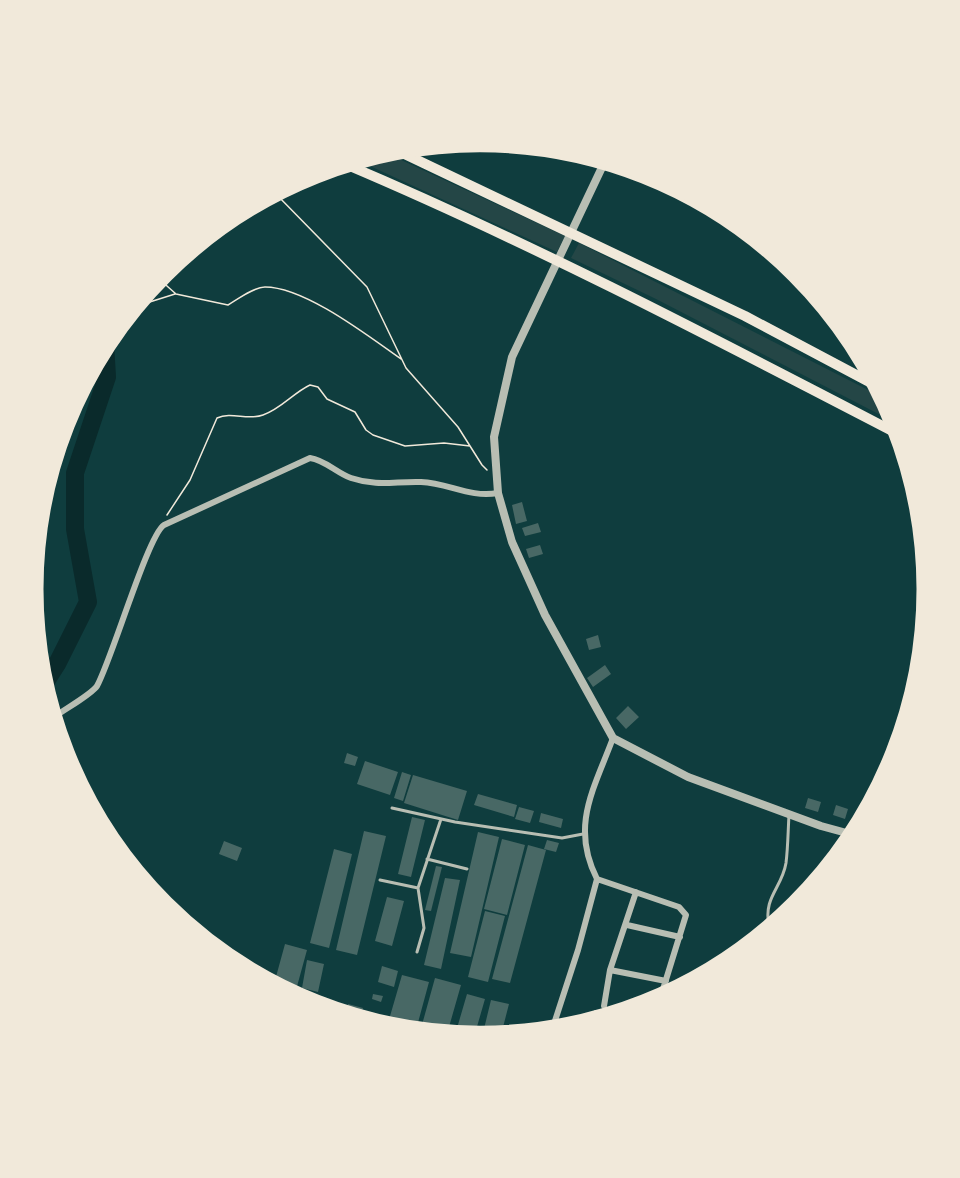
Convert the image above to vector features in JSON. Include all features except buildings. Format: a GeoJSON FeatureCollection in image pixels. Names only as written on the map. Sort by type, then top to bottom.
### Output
{"type":"FeatureCollection","features":[{"type":"Feature","properties":{"kind":"highway"},"geometry":{"type":"LineString","coordinates":[[410,157],[745,316],[864,379]]}},
{"type":"Feature","properties":{"kind":"highway"},"geometry":{"type":"LineString","coordinates":[[357,169],[416,194],[710,337],[888,429]]}},
{"type":"Feature","properties":{"kind":"street"},"geometry":{"type":"LineString","coordinates":[[602,168],[545,292],[512,357],[494,437],[498,493],[512,542],[545,615],[613,738],[688,777],[844,832]]}},
{"type":"Feature","properties":{"kind":"street"},"geometry":{"type":"LineString","coordinates":[[60,713],[96,688],[159,528],[310,458],[350,477],[379,485],[421,482],[476,495],[498,493]]}},
{"type":"Feature","properties":{"kind":"street"},"geometry":{"type":"LineString","coordinates":[[555,1020],[578,951],[597,879],[588,862],[583,834],[593,789],[613,738]]}},
{"type":"Feature","properties":{"kind":"street"},"geometry":{"type":"LineString","coordinates":[[597,879],[684,910],[686,915],[664,987]]}},
{"type":"Feature","properties":{"kind":"street"},"geometry":{"type":"LineString","coordinates":[[604,1006],[610,970],[627,925],[636,892]]}},
{"type":"Feature","properties":{"kind":"street"},"geometry":{"type":"LineString","coordinates":[[627,925],[680,937]]}},
{"type":"Feature","properties":{"kind":"street"},"geometry":{"type":"LineString","coordinates":[[610,970],[666,981]]}},
{"type":"Feature","properties":{"kind":"lane"},"geometry":{"type":"LineString","coordinates":[[392,808],[441,819],[562,838],[583,834]]}},
{"type":"Feature","properties":{"kind":"lane"},"geometry":{"type":"LineString","coordinates":[[767,919],[768,902],[786,865],[789,814]]}},
{"type":"Feature","properties":{"kind":"lane"},"geometry":{"type":"LineString","coordinates":[[417,952],[424,928],[418,888],[441,819]]}},
{"type":"Feature","properties":{"kind":"lane"},"geometry":{"type":"LineString","coordinates":[[428,859],[466,869]]}},
{"type":"Feature","properties":{"kind":"lane"},"geometry":{"type":"LineString","coordinates":[[380,880],[418,888]]}},
{"type":"Feature","properties":{"kind":"path"},"geometry":{"type":"LineString","coordinates":[[279,200],[306,223],[367,287],[401,360],[458,427],[482,465],[497,476]]}},
{"type":"Feature","properties":{"kind":"path"},"geometry":{"type":"LineString","coordinates":[[165,284],[176,294]]}},
{"type":"Feature","properties":{"kind":"path"},"geometry":{"type":"LineString","coordinates":[[149,302],[176,294],[228,305],[263,286],[285,290],[321,306],[401,360]]}},
{"type":"Feature","properties":{"kind":"path"},"geometry":{"type":"LineString","coordinates":[[159,528],[190,480],[217,418],[224,415],[252,418],[263,415],[310,386],[318,387],[327,399],[355,412],[366,430],[373,435],[405,446],[444,443],[470,446]]}},
{"type":"Feature","properties":{"kind":"shaded area"},"geometry":{"type":"Polygon","coordinates":[[[398,159],[565,236],[557,252],[369,166],[398,159]]]}},
{"type":"Feature","properties":{"kind":"shaded area"},"geometry":{"type":"Polygon","coordinates":[[[579,243],[871,391],[883,416],[656,299],[571,258],[579,243]]]}},
{"type":"Feature","properties":{"kind":"waterway"},"geometry":{"type":"LineString","coordinates":[[50,675],[88,602],[75,529],[75,473],[107,377],[106,362]]}}]}
